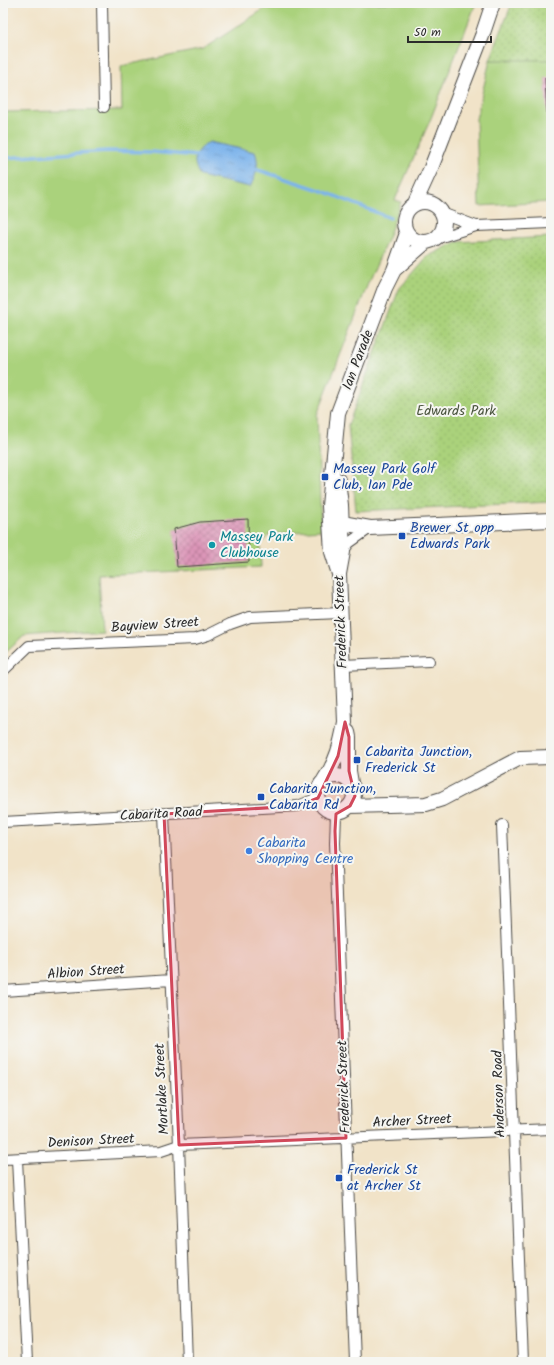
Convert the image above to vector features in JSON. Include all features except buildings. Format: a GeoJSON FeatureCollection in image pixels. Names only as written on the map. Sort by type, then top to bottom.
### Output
{"type":"FeatureCollection","features":[{"type":"Feature","properties":{"kind":"main road"},"geometry":{"type":"LineString","coordinates":[[415,203],[431,168],[482,36],[493,3]]}},
{"type":"Feature","properties":{"kind":"main road"},"geometry":{"type":"LineString","coordinates":[[431,168],[438,209],[444,220],[444,226],[437,237],[429,241],[415,240],[407,233],[404,226],[404,220],[405,213],[409,207],[415,203],[428,202],[438,209]]}},
{"type":"Feature","properties":{"kind":"main road","name":"Ian Parade"},"geometry":{"type":"LineString","coordinates":[[339,574],[332,552],[330,506],[338,413],[407,233]]}},
{"type":"Feature","properties":{"kind":"main road","name":"Ian Parade"},"geometry":{"type":"LineString","coordinates":[[394,270],[429,241]]}},
{"type":"Feature","properties":{"kind":"main road","name":"Ian Parade"},"geometry":{"type":"LineString","coordinates":[[335,454],[342,523]]}},
{"type":"Feature","properties":{"kind":"main road"},"geometry":{"type":"LineString","coordinates":[[331,542],[342,523],[370,528],[551,520]]}},
{"type":"Feature","properties":{"kind":"main road","name":"Frederick Street"},"geometry":{"type":"LineString","coordinates":[[324,780],[338,756],[342,744],[345,722],[339,574],[343,552],[342,523]]}},
{"type":"Feature","properties":{"kind":"main road","name":"Frederick Street"},"geometry":{"type":"LineString","coordinates":[[345,722],[349,736],[349,771],[351,783]]}},
{"type":"Feature","properties":{"kind":"main road"},"geometry":{"type":"LineString","coordinates":[[350,806],[354,796],[351,783],[341,776],[329,777],[324,780],[318,788],[318,798],[324,809],[328,811],[341,812],[350,806],[426,804],[442,799],[520,758],[551,757]]}},
{"type":"Feature","properties":{"kind":"street"},"geometry":{"type":"LineString","coordinates":[[102,3],[104,107]]}},
{"type":"Feature","properties":{"kind":"street"},"geometry":{"type":"LineString","coordinates":[[438,209],[476,226]]}},
{"type":"Feature","properties":{"kind":"street"},"geometry":{"type":"LineString","coordinates":[[429,241],[476,226],[551,223]]}},
{"type":"Feature","properties":{"kind":"street"},"geometry":{"type":"LineString","coordinates":[[343,552],[349,543],[370,528]]}},
{"type":"Feature","properties":{"kind":"street","name":"Bayview Street"},"geometry":{"type":"LineString","coordinates":[[3,671],[29,646],[196,639],[250,617],[340,613]]}},
{"type":"Feature","properties":{"kind":"street"},"geometry":{"type":"LineString","coordinates":[[343,664],[429,661]]}},
{"type":"Feature","properties":{"kind":"street","name":"Cabarita Road"},"geometry":{"type":"LineString","coordinates":[[3,822],[298,806],[318,798]]}},
{"type":"Feature","properties":{"kind":"street","name":"Frederick Street"},"geometry":{"type":"LineString","coordinates":[[336,812],[335,843],[355,1362]]}},
{"type":"Feature","properties":{"kind":"street","name":"Mortlake Street"},"geometry":{"type":"LineString","coordinates":[[164,814],[188,1362]]}},
{"type":"Feature","properties":{"kind":"street","name":"Anderson Road"},"geometry":{"type":"LineString","coordinates":[[502,825],[523,1362]]}},
{"type":"Feature","properties":{"kind":"street","name":"Albion Street"},"geometry":{"type":"LineString","coordinates":[[3,991],[171,980]]}},
{"type":"Feature","properties":{"kind":"street","name":"Archer Street"},"geometry":{"type":"LineString","coordinates":[[179,1145],[551,1128]]}},
{"type":"Feature","properties":{"kind":"street","name":"Denison Street"},"geometry":{"type":"LineString","coordinates":[[3,1159],[161,1151],[179,1145]]}},
{"type":"Feature","properties":{"kind":"street"},"geometry":{"type":"LineString","coordinates":[[17,1159],[27,1362]]}},
{"type":"Feature","properties":{"kind":"highlighted area"},"geometry":{"type":"Polygon","coordinates":[[[345,722],[349,737],[349,771],[355,796],[350,806],[336,814],[335,831],[346,1138],[179,1145],[164,814],[298,806],[318,798],[338,756],[345,722]]]}},
{"type":"Feature","properties":{"kind":"green space"},"geometry":{"type":"Polygon","coordinates":[[[273,3],[476,3],[431,118],[395,200],[401,202],[388,238],[369,281],[317,415],[321,530],[270,534],[260,545],[261,567],[99,575],[102,630],[24,636],[3,655],[3,112],[122,110],[121,66],[203,49],[273,3]]]}},
{"type":"Feature","properties":{"kind":"green space"},"geometry":{"type":"Polygon","coordinates":[[[512,3],[551,3],[551,60],[490,60],[512,3]]]}},
{"type":"Feature","properties":{"kind":"green space"},"geometry":{"type":"Polygon","coordinates":[[[551,57],[551,202],[479,206],[476,119],[490,60],[551,57]]]}},
{"type":"Feature","properties":{"kind":"green space","name":"Edwards Park"},"geometry":{"type":"Polygon","coordinates":[[[551,237],[551,502],[356,511],[348,425],[399,289],[427,257],[456,242],[551,237]]]}},
{"type":"Feature","properties":{"kind":"water"},"geometry":{"type":"Polygon","coordinates":[[[209,142],[255,152],[257,170],[250,187],[200,176],[195,161],[197,153],[209,142]]]}},
{"type":"Feature","properties":{"kind":"waterway"},"geometry":{"type":"LineString","coordinates":[[3,158],[107,151],[152,152],[199,156]]}},
{"type":"Feature","properties":{"kind":"waterway"},"geometry":{"type":"LineString","coordinates":[[252,168],[323,191],[390,218]]}},
{"type":"Feature","properties":{"kind":"place","name":"Massey Park Golf Club, Ian Pde"},"geometry":{"type":"Point","coordinates":[325,477]}},
{"type":"Feature","properties":{"kind":"place","name":"Brewer St opp Edwards Park"},"geometry":{"type":"Point","coordinates":[402,536]}},
{"type":"Feature","properties":{"kind":"place","name":"Massey Park Clubhouse"},"geometry":{"type":"Point","coordinates":[212,545]}},
{"type":"Feature","properties":{"kind":"place","name":"Cabarita Junction, Frederick St"},"geometry":{"type":"Point","coordinates":[357,760]}},
{"type":"Feature","properties":{"kind":"place","name":"Cabarita Junction, Cabarita Rd"},"geometry":{"type":"Point","coordinates":[261,797]}},
{"type":"Feature","properties":{"kind":"place","name":"Cabarita Shopping Centre"},"geometry":{"type":"Point","coordinates":[249,851]}},
{"type":"Feature","properties":{"kind":"place","name":"Frederick St at Archer St"},"geometry":{"type":"Point","coordinates":[339,1178]}}]}
